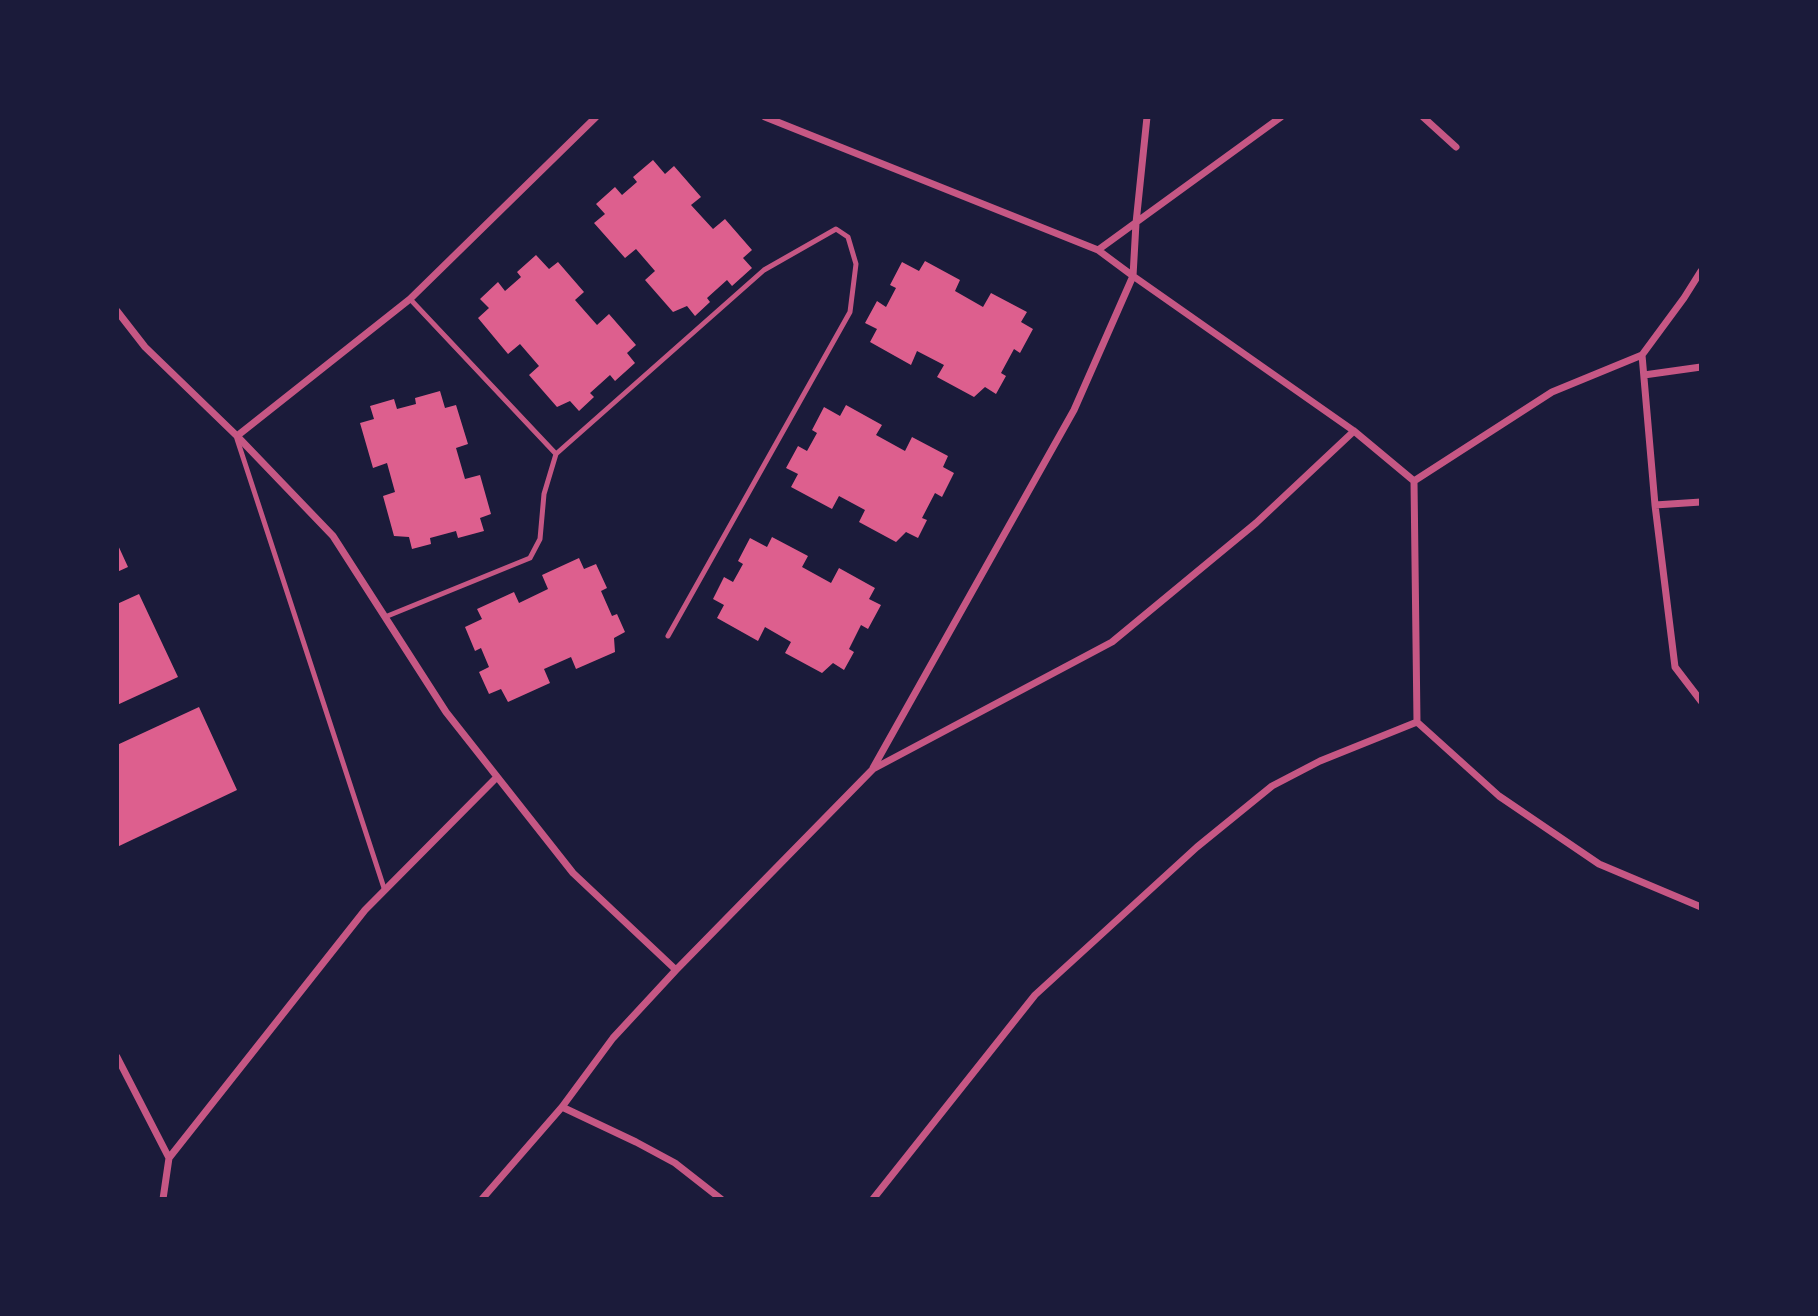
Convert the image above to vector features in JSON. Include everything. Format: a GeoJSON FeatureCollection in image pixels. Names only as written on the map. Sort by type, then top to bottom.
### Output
{"type":"FeatureCollection","features":[{"type":"Feature","properties":{"kind":"street"},"geometry":{"type":"LineString","coordinates":[[236,436],[410,299],[596,117]]}},
{"type":"Feature","properties":{"kind":"street"},"geometry":{"type":"LineString","coordinates":[[765,117],[1098,250],[1354,431],[1414,481],[1417,722],[1499,796],[1598,864],[1701,907]]}},
{"type":"Feature","properties":{"kind":"street"},"geometry":{"type":"LineString","coordinates":[[482,1199],[562,1107],[613,1038],[873,769],[1074,410],[1133,276],[1147,117]]}},
{"type":"Feature","properties":{"kind":"street"},"geometry":{"type":"LineString","coordinates":[[1098,250],[1281,117]]}},
{"type":"Feature","properties":{"kind":"street"},"geometry":{"type":"LineString","coordinates":[[1423,117],[1456,147]]}},
{"type":"Feature","properties":{"kind":"street"},"geometry":{"type":"LineString","coordinates":[[1414,481],[1552,392],[1642,355],[1701,271]]}},
{"type":"Feature","properties":{"kind":"street"},"geometry":{"type":"LineString","coordinates":[[117,311],[145,347],[333,536],[446,712],[497,777],[573,873],[676,970]]}},
{"type":"Feature","properties":{"kind":"street"},"geometry":{"type":"LineString","coordinates":[[1642,355],[1655,505],[1675,667],[1701,701]]}},
{"type":"Feature","properties":{"kind":"street"},"geometry":{"type":"LineString","coordinates":[[1644,375],[1701,367]]}},
{"type":"Feature","properties":{"kind":"street"},"geometry":{"type":"LineString","coordinates":[[873,769],[1112,642],[1255,523],[1354,431]]}},
{"type":"Feature","properties":{"kind":"street"},"geometry":{"type":"LineString","coordinates":[[1655,505],[1701,502]]}},
{"type":"Feature","properties":{"kind":"street"},"geometry":{"type":"LineString","coordinates":[[873,1199],[1035,995],[1197,848],[1272,786],[1320,761],[1417,722]]}},
{"type":"Feature","properties":{"kind":"street"},"geometry":{"type":"LineString","coordinates":[[163,1199],[169,1158],[356,920],[384,888],[497,777]]}},
{"type":"Feature","properties":{"kind":"street"},"geometry":{"type":"LineString","coordinates":[[117,1057],[169,1158]]}},
{"type":"Feature","properties":{"kind":"street"},"geometry":{"type":"LineString","coordinates":[[562,1107],[675,1163],[721,1199]]}},
{"type":"Feature","properties":{"kind":"lane"},"geometry":{"type":"LineString","coordinates":[[385,617],[530,558],[540,539],[544,494],[556,454],[764,270],[836,229],[848,237],[856,264],[850,312],[668,636]]}},
{"type":"Feature","properties":{"kind":"lane"},"geometry":{"type":"LineString","coordinates":[[410,299],[556,454]]}},
{"type":"Feature","properties":{"kind":"lane"},"geometry":{"type":"LineString","coordinates":[[236,436],[384,888]]}},
{"type":"Feature","properties":{"kind":"building"},"geometry":{"type":"Polygon","coordinates":[[[653,160],[665,174],[674,166],[701,197],[691,205],[713,229],[725,219],[752,250],[743,258],[752,268],[732,286],[727,280],[707,298],[710,302],[695,316],[687,306],[673,312],[645,280],[655,271],[636,249],[625,258],[594,223],[605,214],[596,204],[615,187],[622,195],[637,182],[633,177],[653,160]]]}},
{"type":"Feature","properties":{"kind":"building"},"geometry":{"type":"Polygon","coordinates":[[[536,255],[549,269],[558,262],[584,292],[575,300],[597,325],[609,314],[636,345],[627,353],[635,363],[615,381],[610,375],[590,393],[594,397],[579,411],[570,401],[557,407],[529,375],[539,366],[520,344],[508,354],[478,318],[489,308],[480,299],[498,282],[505,291],[521,277],[517,272],[536,255]]]}},
{"type":"Feature","properties":{"kind":"building"},"geometry":{"type":"Polygon","coordinates":[[[925,261],[960,280],[955,291],[983,307],[991,293],[1027,312],[1021,322],[1033,329],[1020,353],[1014,349],[1001,373],[1006,376],[996,394],[985,387],[974,397],[937,377],[944,365],[917,351],[911,365],[870,342],[877,329],[865,323],[877,301],[886,307],[896,288],[890,285],[902,262],[919,271],[925,261]]]}},
{"type":"Feature","properties":{"kind":"building"},"geometry":{"type":"Polygon","coordinates":[[[440,391],[445,408],[456,405],[468,444],[456,448],[465,479],[480,475],[491,514],[480,518],[484,531],[458,538],[456,531],[430,538],[431,544],[412,549],[409,537],[394,536],[383,496],[395,492],[387,463],[373,468],[360,423],[374,419],[370,406],[394,399],[397,409],[416,404],[415,398],[440,391]]]}},
{"type":"Feature","properties":{"kind":"building"},"geometry":{"type":"Polygon","coordinates":[[[846,405],[882,425],[876,435],[905,451],[912,437],[948,456],[943,467],[954,473],[942,497],[935,493],[922,518],[927,520],[918,538],[906,532],[896,542],[859,522],[865,510],[839,496],[832,509],[791,487],[798,474],[786,468],[798,446],[807,451],[817,433],[812,430],[824,407],[840,416],[846,405]]]}},
{"type":"Feature","properties":{"kind":"building"},"geometry":{"type":"Polygon","coordinates":[[[772,537],[808,556],[802,567],[831,583],[839,568],[875,588],[869,599],[881,605],[868,629],[861,625],[849,649],[854,652],[844,670],[833,663],[822,673],[785,653],[791,642],[765,627],[758,641],[717,618],[724,605],[713,599],[724,577],[733,582],[743,564],[738,561],[750,538],[767,547],[772,537]]]}},
{"type":"Feature","properties":{"kind":"building"},"geometry":{"type":"Polygon","coordinates":[[[117,543],[128,567],[117,572],[117,543]]]}},
{"type":"Feature","properties":{"kind":"building"},"geometry":{"type":"Polygon","coordinates":[[[579,558],[584,569],[596,564],[607,588],[601,591],[612,616],[617,614],[625,632],[614,638],[615,652],[576,669],[571,657],[544,669],[550,683],[508,702],[501,689],[489,694],[479,672],[489,667],[481,648],[475,651],[465,627],[482,619],[477,609],[514,592],[519,603],[548,589],[542,575],[579,558]]]}},
{"type":"Feature","properties":{"kind":"building"},"geometry":{"type":"Polygon","coordinates":[[[139,594],[178,677],[117,705],[117,604],[139,594]]]}},
{"type":"Feature","properties":{"kind":"building"},"geometry":{"type":"Polygon","coordinates":[[[199,707],[237,790],[117,847],[117,745],[199,707]]]}}]}
